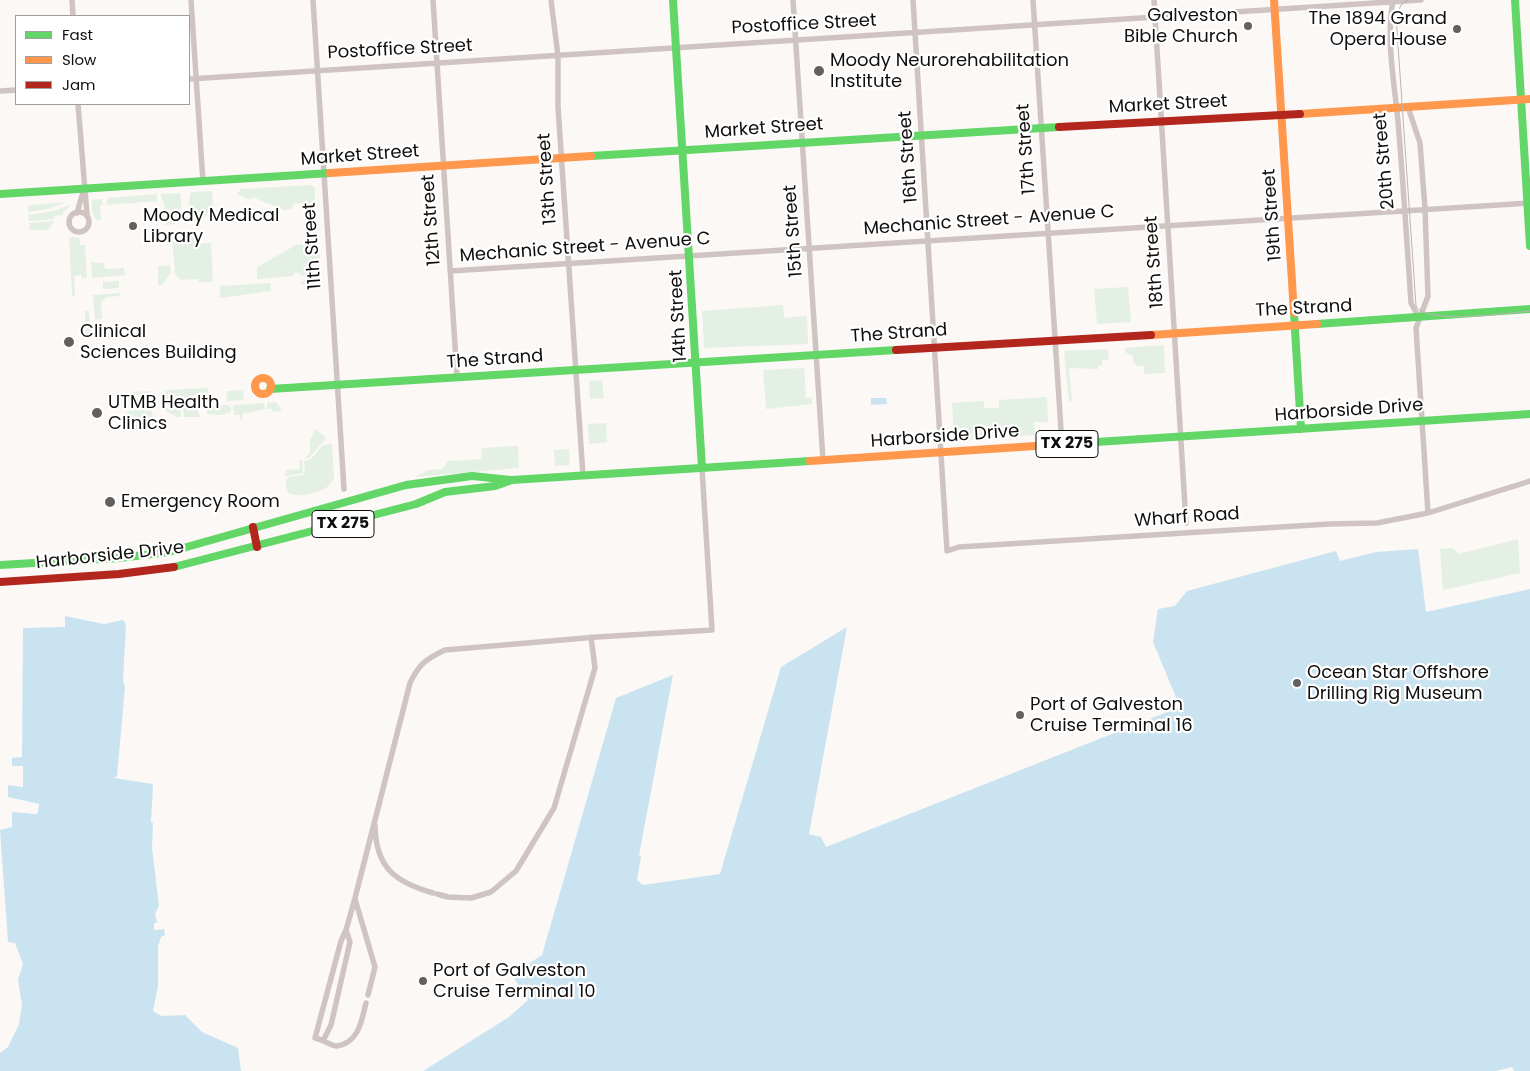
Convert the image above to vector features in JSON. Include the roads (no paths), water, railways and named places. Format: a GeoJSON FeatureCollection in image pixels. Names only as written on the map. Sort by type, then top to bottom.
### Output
{"type":"FeatureCollection","features":[{"type":"Feature","properties":{"kind":"main road","name":"14th Street"},"geometry":{"type":"LineString","coordinates":[[673,0],[702,468]]}},
{"type":"Feature","properties":{"kind":"main road","name":"19th Street"},"geometry":{"type":"LineString","coordinates":[[1274,0],[1301,429]]}},
{"type":"Feature","properties":{"kind":"main road"},"geometry":{"type":"LineString","coordinates":[[1516,0],[1526,99],[1530,246]]}},
{"type":"Feature","properties":{"kind":"main road","name":"Market Street"},"geometry":{"type":"LineString","coordinates":[[0,194],[1041,126],[1396,109],[1526,99]]}},
{"type":"Feature","properties":{"kind":"main road","name":"The Strand"},"geometry":{"type":"LineString","coordinates":[[270,389],[1175,331],[1419,318],[1530,309]]}},
{"type":"Feature","properties":{"kind":"main road","name":"Harborside Drive"},"geometry":{"type":"LineString","coordinates":[[0,565],[119,558],[168,552],[406,485],[441,479],[493,476],[512,480],[583,476],[1530,414]]}},
{"type":"Feature","properties":{"kind":"main road","name":"Harborside Drive"},"geometry":{"type":"LineString","coordinates":[[0,582],[174,567],[257,547],[416,504],[445,492],[495,486],[512,480]]}},
{"type":"Feature","properties":{"kind":"main road"},"geometry":{"type":"LineString","coordinates":[[253,527],[257,547]]}},
{"type":"Feature","properties":{"kind":"main road"},"geometry":{"type":"LineString","coordinates":[[168,552],[174,567]]}},
{"type":"Feature","properties":{"kind":"main road"},"geometry":{"type":"LineString","coordinates":[[66,560],[68,577]]}},
{"type":"Feature","properties":{"kind":"street"},"geometry":{"type":"LineString","coordinates":[[72,0],[73,15]]}},
{"type":"Feature","properties":{"kind":"street"},"geometry":{"type":"LineString","coordinates":[[191,0],[203,182]]}},
{"type":"Feature","properties":{"kind":"street","name":"11th Street"},"geometry":{"type":"LineString","coordinates":[[313,0],[344,489]]}},
{"type":"Feature","properties":{"kind":"street","name":"12th Street"},"geometry":{"type":"LineString","coordinates":[[432,0],[457,377]]}},
{"type":"Feature","properties":{"kind":"street","name":"13th Street"},"geometry":{"type":"LineString","coordinates":[[551,0],[558,56],[561,158],[583,476]]}},
{"type":"Feature","properties":{"kind":"street","name":"15th Street"},"geometry":{"type":"LineString","coordinates":[[793,0],[823,460]]}},
{"type":"Feature","properties":{"kind":"street","name":"16th Street"},"geometry":{"type":"LineString","coordinates":[[913,0],[936,347],[947,551]]}},
{"type":"Feature","properties":{"kind":"street","name":"17th Street"},"geometry":{"type":"LineString","coordinates":[[1033,0],[1062,445]]}},
{"type":"Feature","properties":{"kind":"street","name":"18th Street"},"geometry":{"type":"LineString","coordinates":[[1154,0],[1186,523]]}},
{"type":"Feature","properties":{"kind":"street","name":"Postoffice Street"},"geometry":{"type":"LineString","coordinates":[[190,79],[1421,0]]}},
{"type":"Feature","properties":{"kind":"street","name":"20th Street"},"geometry":{"type":"LineString","coordinates":[[1393,1],[1389,22],[1411,303],[1419,318]]}},
{"type":"Feature","properties":{"kind":"street"},"geometry":{"type":"LineString","coordinates":[[0,91],[15,90]]}},
{"type":"Feature","properties":{"kind":"street"},"geometry":{"type":"LineString","coordinates":[[78,105],[83,190],[89,221],[87,228],[75,230],[70,227],[68,221],[77,213],[83,190]]}},
{"type":"Feature","properties":{"kind":"street","name":"20th Street"},"geometry":{"type":"LineString","coordinates":[[1408,107],[1420,143],[1425,209],[1428,296],[1416,328],[1428,512]]}},
{"type":"Feature","properties":{"kind":"street","name":"Mechanic Street - Avenue C"},"geometry":{"type":"LineString","coordinates":[[450,272],[1048,232],[1529,203]]}},
{"type":"Feature","properties":{"kind":"street"},"geometry":{"type":"LineString","coordinates":[[77,213],[87,215]]}},
{"type":"Feature","properties":{"kind":"street","name":"14th Street"},"geometry":{"type":"LineString","coordinates":[[591,637],[712,630],[702,468]]}},
{"type":"Feature","properties":{"kind":"street","name":"Wharf Road"},"geometry":{"type":"LineString","coordinates":[[947,551],[959,547],[1329,524],[1377,523],[1428,512],[1530,481]]}},
{"type":"Feature","properties":{"kind":"street"},"geometry":{"type":"LineString","coordinates":[[366,1003],[358,1032],[345,1043],[335,1046],[315,1038],[341,941],[355,898],[375,817],[410,683],[417,668],[429,657],[445,650],[591,637],[595,668],[554,808],[516,871],[491,892],[470,898],[448,897],[398,880],[384,862],[376,846],[375,817]]}},
{"type":"Feature","properties":{"kind":"street"},"geometry":{"type":"LineString","coordinates":[[355,898],[375,967],[368,995]]}},
{"type":"Feature","properties":{"kind":"street"},"geometry":{"type":"LineString","coordinates":[[324,1040],[331,1025],[350,942],[346,930]]}},
{"type":"Feature","properties":{"kind":"water"},"geometry":{"type":"Polygon","coordinates":[[[871,398],[886,398],[887,404],[871,405],[871,398]]]}},
{"type":"Feature","properties":{"kind":"water"},"geometry":{"type":"Polygon","coordinates":[[[1418,549],[1426,612],[1530,589],[1530,1071],[1514,1071],[1512,1067],[1496,1071],[423,1071],[509,1017],[528,1000],[512,975],[542,955],[616,698],[673,675],[639,855],[641,856],[637,880],[643,885],[720,874],[781,667],[847,627],[809,834],[821,837],[826,847],[1180,707],[1153,642],[1158,609],[1175,606],[1187,591],[1336,551],[1340,561],[1376,552],[1418,549]]]}},
{"type":"Feature","properties":{"kind":"water"},"geometry":{"type":"Polygon","coordinates":[[[65,616],[104,624],[123,620],[126,624],[123,681],[125,687],[117,776],[114,778],[153,784],[152,848],[159,906],[155,914],[157,923],[154,923],[154,930],[164,929],[165,935],[161,937],[158,946],[158,986],[153,1011],[161,1016],[185,1015],[202,1032],[238,1048],[241,1071],[0,1071],[0,1053],[8,1047],[19,1024],[22,1005],[18,980],[23,964],[15,943],[8,942],[0,830],[12,827],[12,812],[37,814],[39,804],[8,797],[8,785],[23,787],[23,766],[12,766],[12,758],[22,757],[23,628],[65,627],[65,616]]]}},
{"type":"Feature","properties":{"kind":"tram line"},"geometry":{"type":"LineString","coordinates":[[1408,0],[1401,5],[1396,16],[1416,306],[1423,312],[1451,316],[1530,311]]}},
{"type":"Feature","properties":{"kind":"place","name":"Galveston Bible Church"},"geometry":{"type":"Point","coordinates":[1248,26]}},
{"type":"Feature","properties":{"kind":"place","name":"The 1894 Grand Opera House"},"geometry":{"type":"Point","coordinates":[1457,29]}},
{"type":"Feature","properties":{"kind":"place","name":"Moody Neurorehabilitation Institute"},"geometry":{"type":"Point","coordinates":[819,71]}},
{"type":"Feature","properties":{"kind":"place","name":"Moody Medical Library"},"geometry":{"type":"Point","coordinates":[133,226]}},
{"type":"Feature","properties":{"kind":"place","name":"Clinical Sciences Building"},"geometry":{"type":"Point","coordinates":[69,342]}},
{"type":"Feature","properties":{"kind":"place","name":"UTMB Health Clinics"},"geometry":{"type":"Point","coordinates":[97,413]}},
{"type":"Feature","properties":{"kind":"place","name":"Emergency Room"},"geometry":{"type":"Point","coordinates":[110,502]}},
{"type":"Feature","properties":{"kind":"place","name":"Ocean Star Offshore Drilling Rig Museum"},"geometry":{"type":"Point","coordinates":[1297,683]}},
{"type":"Feature","properties":{"kind":"place","name":"Port of Galveston Cruise Terminal 16"},"geometry":{"type":"Point","coordinates":[1020,715]}},
{"type":"Feature","properties":{"kind":"place","name":"Port of Galveston Cruise Terminal 10"},"geometry":{"type":"Point","coordinates":[423,981]}}]}
